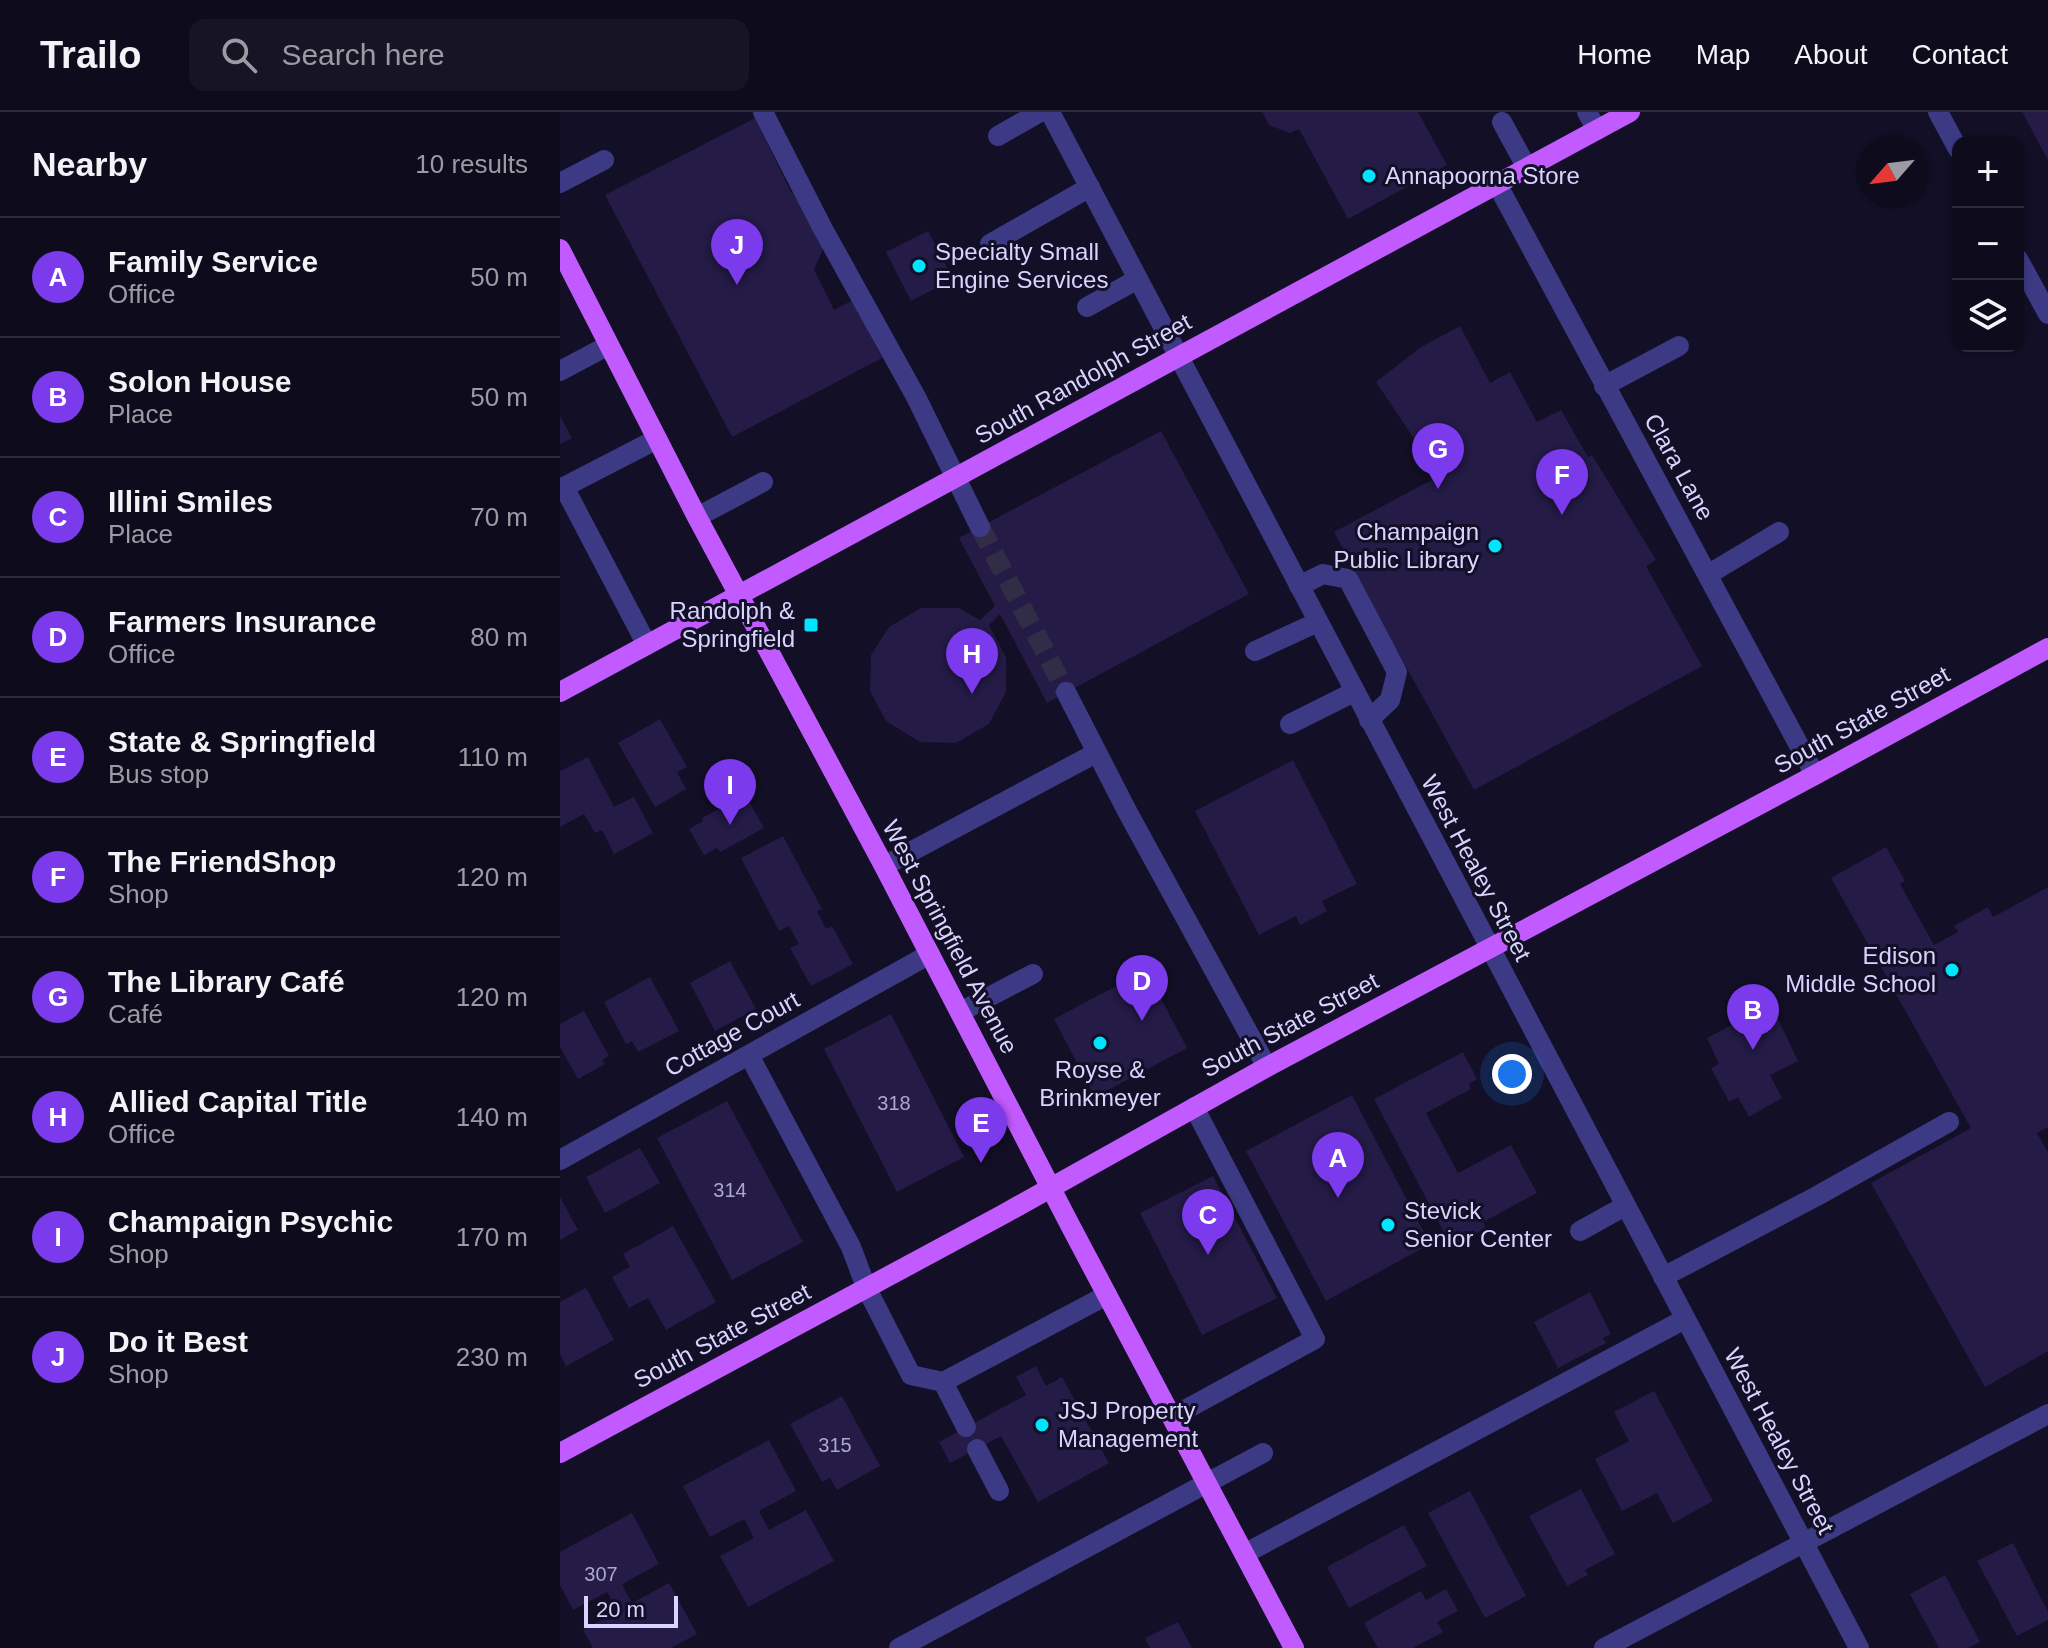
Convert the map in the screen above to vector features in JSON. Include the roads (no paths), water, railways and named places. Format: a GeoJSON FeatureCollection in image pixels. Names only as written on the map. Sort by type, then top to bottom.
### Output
{"type":"FeatureCollection","features":[{"type":"Feature","properties":{"kind":"main road","name":"South Randolph Street"},"geometry":{"type":"LineString","coordinates":[[560,692],[1527,168],[1592,121],[1630,112]]}},
{"type":"Feature","properties":{"kind":"main road","name":"West Springfield Avenue"},"geometry":{"type":"LineString","coordinates":[[560,249],[568,285],[607,346],[657,439],[1294,1648]]}},
{"type":"Feature","properties":{"kind":"main road","name":"South State Street"},"geometry":{"type":"LineString","coordinates":[[560,1453],[1267,1067],[2048,648]]}},
{"type":"Feature","properties":{"kind":"street"},"geometry":{"type":"LineString","coordinates":[[763,112],[957,477],[980,527]]}},
{"type":"Feature","properties":{"kind":"street"},"geometry":{"type":"LineString","coordinates":[[998,136],[1040,112]]}},
{"type":"Feature","properties":{"kind":"street","name":"West Healey Street"},"geometry":{"type":"LineString","coordinates":[[1050,112],[1859,1648]]}},
{"type":"Feature","properties":{"kind":"street"},"geometry":{"type":"LineString","coordinates":[[1938,112],[1952,138]]}},
{"type":"Feature","properties":{"kind":"street"},"geometry":{"type":"LineString","coordinates":[[1502,122],[1527,168]]}},
{"type":"Feature","properties":{"kind":"street"},"geometry":{"type":"LineString","coordinates":[[560,183],[604,160]]}},
{"type":"Feature","properties":{"kind":"street","name":"Clara Lane"},"geometry":{"type":"LineString","coordinates":[[1497,184],[1815,775]]}},
{"type":"Feature","properties":{"kind":"street"},"geometry":{"type":"LineString","coordinates":[[990,244],[1090,187]]}},
{"type":"Feature","properties":{"kind":"street"},"geometry":{"type":"LineString","coordinates":[[2024,270],[2048,314]]}},
{"type":"Feature","properties":{"kind":"street"},"geometry":{"type":"LineString","coordinates":[[1087,307],[1138,279]]}},
{"type":"Feature","properties":{"kind":"street"},"geometry":{"type":"LineString","coordinates":[[560,371],[607,346]]}},
{"type":"Feature","properties":{"kind":"street"},"geometry":{"type":"LineString","coordinates":[[1604,386],[1679,346]]}},
{"type":"Feature","properties":{"kind":"street"},"geometry":{"type":"LineString","coordinates":[[647,645],[562,488],[657,439]]}},
{"type":"Feature","properties":{"kind":"street"},"geometry":{"type":"LineString","coordinates":[[697,517],[763,482]]}},
{"type":"Feature","properties":{"kind":"street"},"geometry":{"type":"LineString","coordinates":[[1709,574],[1779,532]]}},
{"type":"Feature","properties":{"kind":"street"},"geometry":{"type":"LineString","coordinates":[[1299,586],[1323,574],[1348,579],[1397,672],[1390,700],[1369,720]]}},
{"type":"Feature","properties":{"kind":"street"},"geometry":{"type":"LineString","coordinates":[[1255,651],[1318,622]]}},
{"type":"Feature","properties":{"kind":"street"},"geometry":{"type":"LineString","coordinates":[[1066,692],[1267,1067]]}},
{"type":"Feature","properties":{"kind":"street"},"geometry":{"type":"LineString","coordinates":[[1290,724],[1354,692]]}},
{"type":"Feature","properties":{"kind":"street"},"geometry":{"type":"LineString","coordinates":[[884,866],[1096,753]]}},
{"type":"Feature","properties":{"kind":"street","name":"Cottage Court"},"geometry":{"type":"LineString","coordinates":[[560,1160],[930,954]]}},
{"type":"Feature","properties":{"kind":"street"},"geometry":{"type":"LineString","coordinates":[[960,1012],[1033,974]]}},
{"type":"Feature","properties":{"kind":"street"},"geometry":{"type":"LineString","coordinates":[[749,1055],[851,1247],[866,1287],[911,1375],[943,1382],[1107,1295]]}},
{"type":"Feature","properties":{"kind":"street"},"geometry":{"type":"LineString","coordinates":[[1172,1417],[1315,1339],[1194,1107]]}},
{"type":"Feature","properties":{"kind":"street"},"geometry":{"type":"LineString","coordinates":[[1663,1277],[1949,1122]]}},
{"type":"Feature","properties":{"kind":"street"},"geometry":{"type":"LineString","coordinates":[[1580,1231],[1625,1206]]}},
{"type":"Feature","properties":{"kind":"street"},"geometry":{"type":"LineString","coordinates":[[1244,1554],[1685,1319]]}},
{"type":"Feature","properties":{"kind":"street"},"geometry":{"type":"LineString","coordinates":[[943,1382],[966,1427]]}},
{"type":"Feature","properties":{"kind":"street"},"geometry":{"type":"LineString","coordinates":[[1604,1648],[2048,1414]]}},
{"type":"Feature","properties":{"kind":"street"},"geometry":{"type":"LineString","coordinates":[[977,1449],[999,1491]]}},
{"type":"Feature","properties":{"kind":"street"},"geometry":{"type":"LineString","coordinates":[[899,1648],[1263,1453]]}},
{"type":"Feature","properties":{"kind":"tunnel"},"geometry":{"type":"LineString","coordinates":[[980,527],[1066,692]]}},
{"type":"Feature","properties":{"kind":"place","name":"Annapoorna Store"},"geometry":{"type":"Point","coordinates":[1369,176]}},
{"type":"Feature","properties":{"kind":"place","name":"Specialty Small Engine Services"},"geometry":{"type":"Point","coordinates":[919,266]}},
{"type":"Feature","properties":{"kind":"place","name":"Do it Best"},"geometry":{"type":"Point","coordinates":[737,285]}},
{"type":"Feature","properties":{"kind":"place","name":"The Library Café"},"geometry":{"type":"Point","coordinates":[1438,489]}},
{"type":"Feature","properties":{"kind":"place","name":"The FriendShop"},"geometry":{"type":"Point","coordinates":[1562,515]}},
{"type":"Feature","properties":{"kind":"place","name":"Champaign Public Library"},"geometry":{"type":"Point","coordinates":[1495,546]}},
{"type":"Feature","properties":{"kind":"place","name":"Randolph & Springfield"},"geometry":{"type":"Point","coordinates":[811,625]}},
{"type":"Feature","properties":{"kind":"place","name":"Allied Capital Title"},"geometry":{"type":"Point","coordinates":[972,694]}},
{"type":"Feature","properties":{"kind":"place","name":"Champaign Psychic"},"geometry":{"type":"Point","coordinates":[730,825]}},
{"type":"Feature","properties":{"kind":"place","name":"Edison Middle School"},"geometry":{"type":"Point","coordinates":[1952,970]}},
{"type":"Feature","properties":{"kind":"place","name":"Farmers Insurance"},"geometry":{"type":"Point","coordinates":[1142,1021]}},
{"type":"Feature","properties":{"kind":"place","name":"Royse & Brinkmeyer"},"geometry":{"type":"Point","coordinates":[1100,1043]}},
{"type":"Feature","properties":{"kind":"place","name":"Solon House"},"geometry":{"type":"Point","coordinates":[1753,1050]}},
{"type":"Feature","properties":{"kind":"place","name":"State & Springfield"},"geometry":{"type":"Point","coordinates":[981,1163]}},
{"type":"Feature","properties":{"kind":"place","name":"Family Service"},"geometry":{"type":"Point","coordinates":[1338,1198]}},
{"type":"Feature","properties":{"kind":"place","name":"Stevick Senior Center"},"geometry":{"type":"Point","coordinates":[1388,1225]}},
{"type":"Feature","properties":{"kind":"place","name":"Illini Smiles"},"geometry":{"type":"Point","coordinates":[1208,1255]}},
{"type":"Feature","properties":{"kind":"place","name":"JSJ Property Management"},"geometry":{"type":"Point","coordinates":[1042,1425]}}]}
